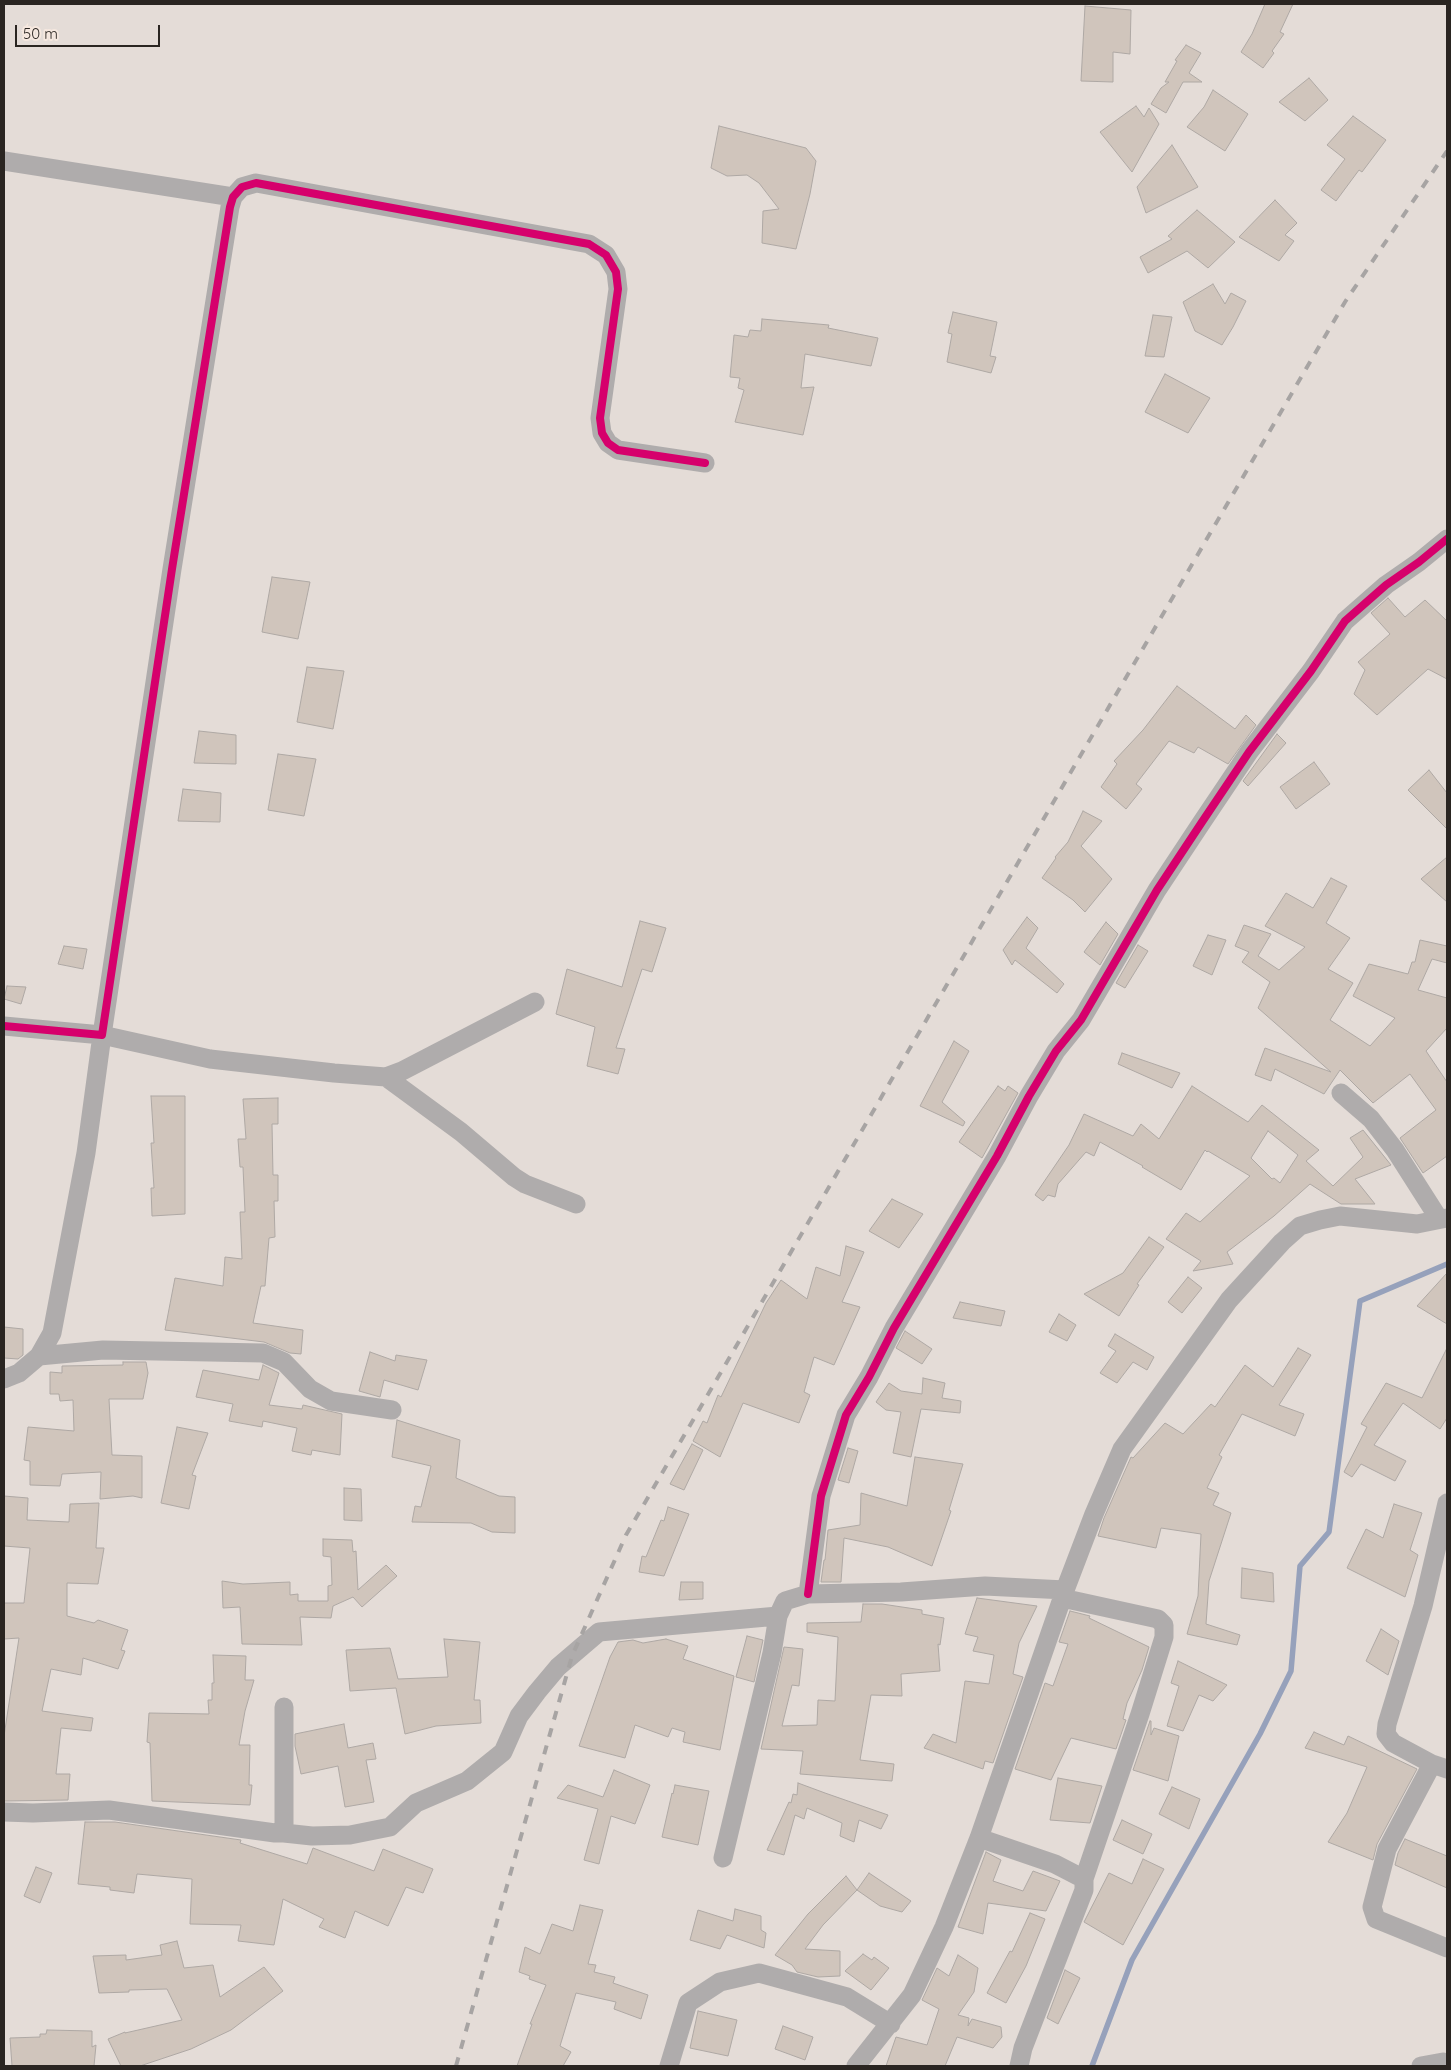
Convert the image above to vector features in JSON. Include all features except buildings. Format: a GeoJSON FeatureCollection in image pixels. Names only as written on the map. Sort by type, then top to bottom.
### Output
{"type":"FeatureCollection","features":[{"type":"Feature","properties":{"kind":"street"},"geometry":{"type":"LineString","coordinates":[[4,161],[233,197]]}},
{"type":"Feature","properties":{"kind":"street"},"geometry":{"type":"LineString","coordinates":[[4,1379],[19,1373],[39,1356],[52,1333],[54,1324],[86,1153],[173,559],[233,197],[242,187],[256,183],[589,244],[606,255],[616,272],[618,289],[600,418],[602,432],[608,443],[618,450],[706,463]]}},
{"type":"Feature","properties":{"kind":"street"},"geometry":{"type":"LineString","coordinates":[[808,1594],[822,1496],[846,1415],[869,1377],[894,1328],[997,1156],[1056,1051],[1081,1020],[1157,890],[1249,752],[1311,671],[1345,621],[1386,585],[1419,562],[1447,539]]}},
{"type":"Feature","properties":{"kind":"street"},"geometry":{"type":"LineString","coordinates":[[4,1026],[102,1035],[210,1059],[386,1077],[402,1072],[535,1002]]}},
{"type":"Feature","properties":{"kind":"street"},"geometry":{"type":"LineString","coordinates":[[386,1077],[461,1132],[520,1181],[576,1204]]}},
{"type":"Feature","properties":{"kind":"street"},"geometry":{"type":"LineString","coordinates":[[856,2066],[912,1995],[940,1935],[979,1838],[1063,1594],[1094,1514],[1122,1450],[1229,1300],[1282,1242],[1300,1226],[1333,1218],[1388,1220],[1417,1224],[1443,1219],[1371,1119],[1341,1093]]}},
{"type":"Feature","properties":{"kind":"street"},"geometry":{"type":"LineString","coordinates":[[39,1356],[103,1350],[263,1353],[284,1362],[310,1389],[331,1401],[392,1410]]}},
{"type":"Feature","properties":{"kind":"street"},"geometry":{"type":"LineString","coordinates":[[1447,1503],[1423,1606],[1387,1724],[1386,1734],[1393,1743],[1440,1767],[1387,1849],[1372,1907],[1376,1918],[1447,1948]]}},
{"type":"Feature","properties":{"kind":"street"},"geometry":{"type":"LineString","coordinates":[[723,1858],[772,1653],[778,1616],[784,1601],[808,1594],[901,1592],[984,1586],[1063,1594],[1158,1619],[1164,1625],[1164,1637],[1084,1878],[1084,1890],[1023,2048],[1019,2066]]}},
{"type":"Feature","properties":{"kind":"street"},"geometry":{"type":"LineString","coordinates":[[4,1812],[33,1813],[109,1810],[275,1833],[284,1832],[312,1836],[350,1835],[390,1827],[416,1803],[467,1781],[503,1752],[519,1716],[537,1692],[558,1667],[599,1632],[778,1616]]}},
{"type":"Feature","properties":{"kind":"street"},"geometry":{"type":"LineString","coordinates":[[284,1707],[284,1832]]}},
{"type":"Feature","properties":{"kind":"street"},"geometry":{"type":"LineString","coordinates":[[979,1838],[1055,1864],[1084,1878]]}},
{"type":"Feature","properties":{"kind":"street"},"geometry":{"type":"LineString","coordinates":[[669,2066],[688,2003],[720,1982],[759,1973],[847,1997],[891,2024]]}},
{"type":"Feature","properties":{"kind":"street"},"geometry":{"type":"LineString","coordinates":[[1421,2066],[1443,2062],[1447,2064]]}},
{"type":"Feature","properties":{"kind":"waterway"},"geometry":{"type":"LineString","coordinates":[[1092,2066],[1132,1960],[1260,1734],[1291,1671],[1300,1566],[1329,1532],[1360,1301],[1447,1264]]}},
{"type":"Feature","properties":{"kind":"railway"},"geometry":{"type":"LineString","coordinates":[[456,2066],[572,1656],[626,1535],[1345,302],[1447,151]]}},
{"type":"Feature","properties":{"kind":"cycle path"},"geometry":{"type":"LineString","coordinates":[[4,1026],[102,1035],[172,569],[230,207],[233,197],[242,187],[256,183],[589,244],[606,255],[616,272],[618,289],[600,418],[602,433],[608,443],[618,450],[705,463]]}},
{"type":"Feature","properties":{"kind":"cycle path"},"geometry":{"type":"LineString","coordinates":[[808,1594],[821,1496],[846,1415],[869,1377],[894,1328],[997,1156],[1056,1051],[1081,1020],[1157,890],[1249,752],[1311,671],[1345,621],[1386,585],[1419,562],[1447,539]]}}]}
